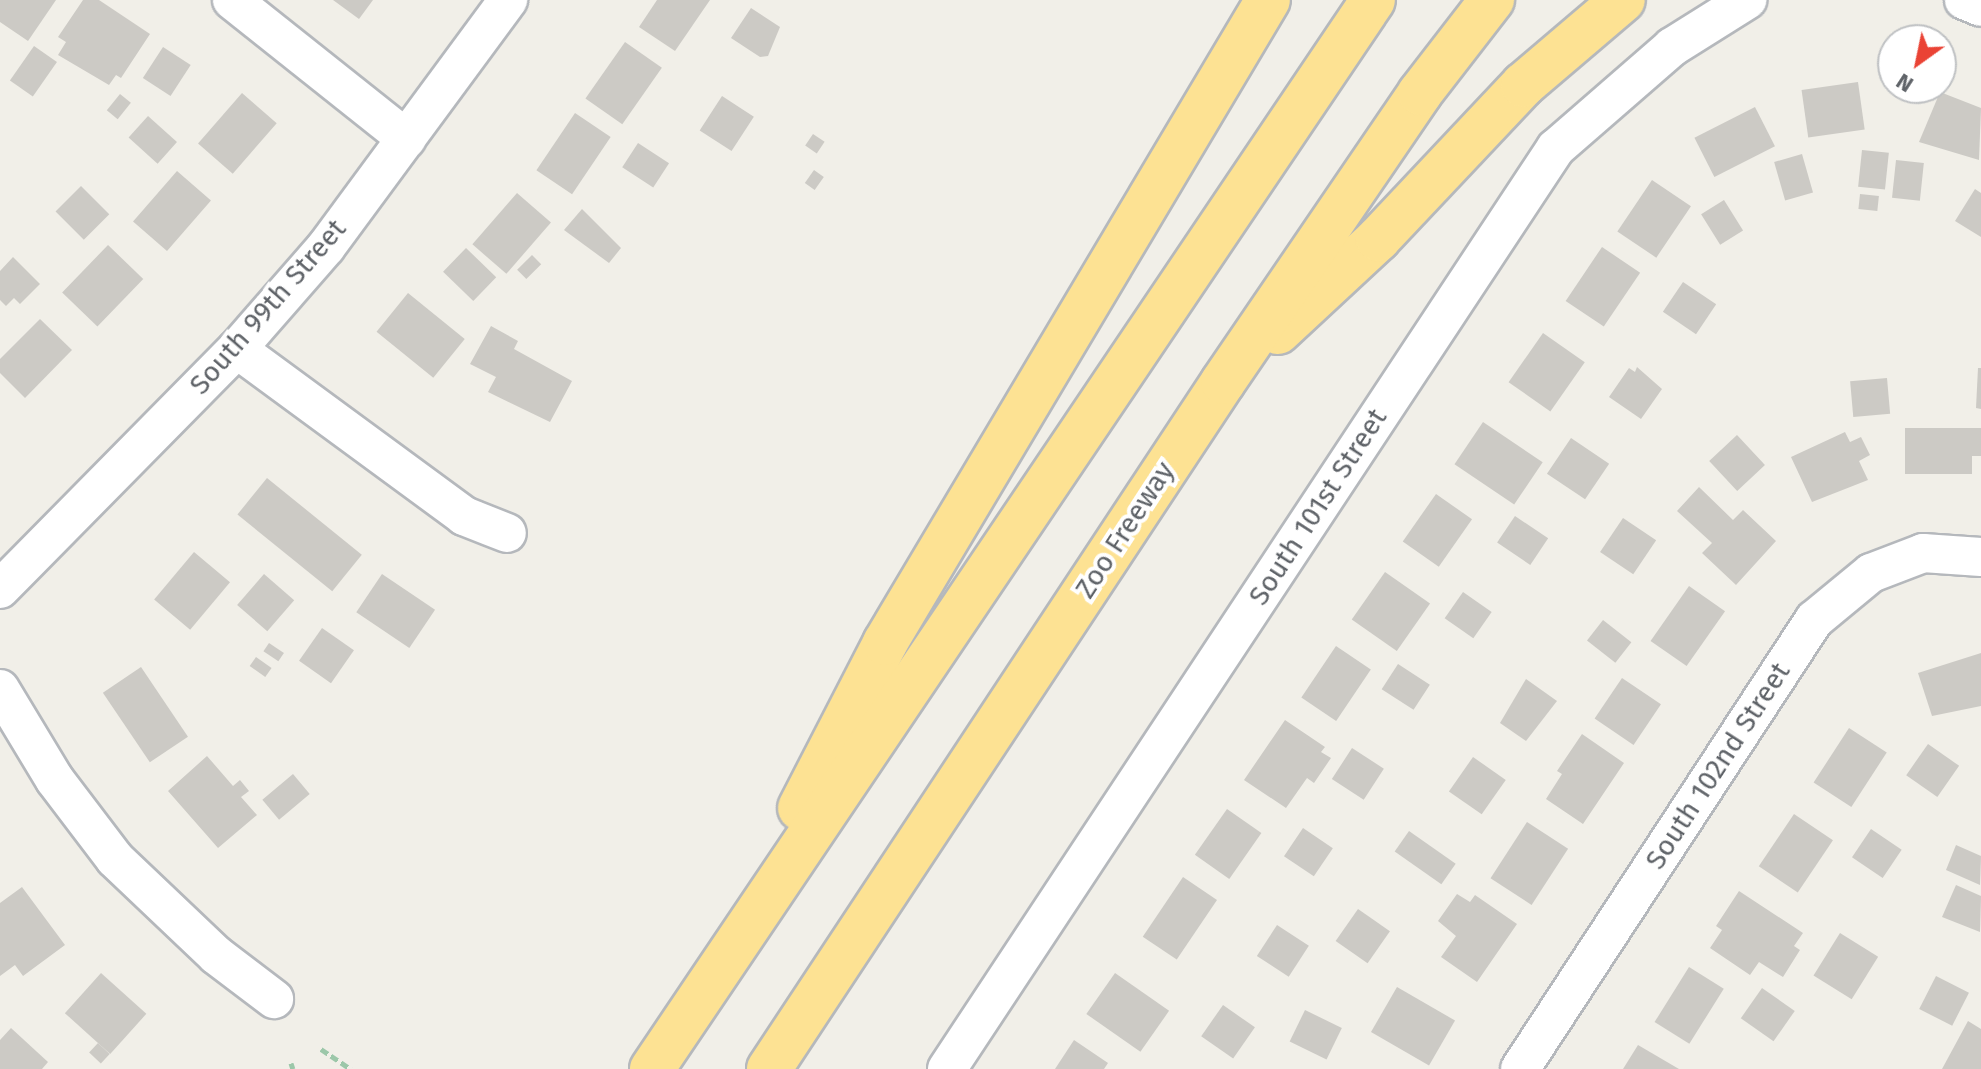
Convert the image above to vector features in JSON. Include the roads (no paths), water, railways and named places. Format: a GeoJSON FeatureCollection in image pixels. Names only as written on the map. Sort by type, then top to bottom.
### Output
{"type":"FeatureCollection","features":[{"type":"Feature","properties":{"kind":"highway"},"geometry":{"type":"LineString","coordinates":[[703,994],[885,643],[1268,0]]}},
{"type":"Feature","properties":{"kind":"highway"},"geometry":{"type":"LineString","coordinates":[[652,1069],[1373,0]]}},
{"type":"Feature","properties":{"kind":"highway","name":"Zoo Freeway"},"geometry":{"type":"LineString","coordinates":[[769,1069],[1223,382],[1420,93],[1492,0]]}},
{"type":"Feature","properties":{"kind":"highway"},"geometry":{"type":"LineString","coordinates":[[1223,382],[1378,239],[1523,85],[1623,0]]}},
{"type":"Feature","properties":{"kind":"street"},"geometry":{"type":"LineString","coordinates":[[232,0],[407,139]]}},
{"type":"Feature","properties":{"kind":"street","name":"South 99th Street"},"geometry":{"type":"LineString","coordinates":[[0,589],[237,349],[326,247],[508,0]]}},
{"type":"Feature","properties":{"kind":"street","name":"South 101st Street"},"geometry":{"type":"LineString","coordinates":[[947,1069],[1556,148],[1672,47],[1747,0]]}},
{"type":"Feature","properties":{"kind":"street"},"geometry":{"type":"LineString","coordinates":[[1964,0],[1981,7]]}},
{"type":"Feature","properties":{"kind":"street"},"geometry":{"type":"LineString","coordinates":[[237,349],[464,516],[507,533]]}},
{"type":"Feature","properties":{"kind":"street","name":"South 102nd Street"},"geometry":{"type":"LineString","coordinates":[[1520,1069],[1814,620],[1871,573],[1923,553],[1981,557]]}},
{"type":"Feature","properties":{"kind":"street"},"geometry":{"type":"LineString","coordinates":[[0,689],[55,780],[115,859],[216,955],[274,999]]}}]}
